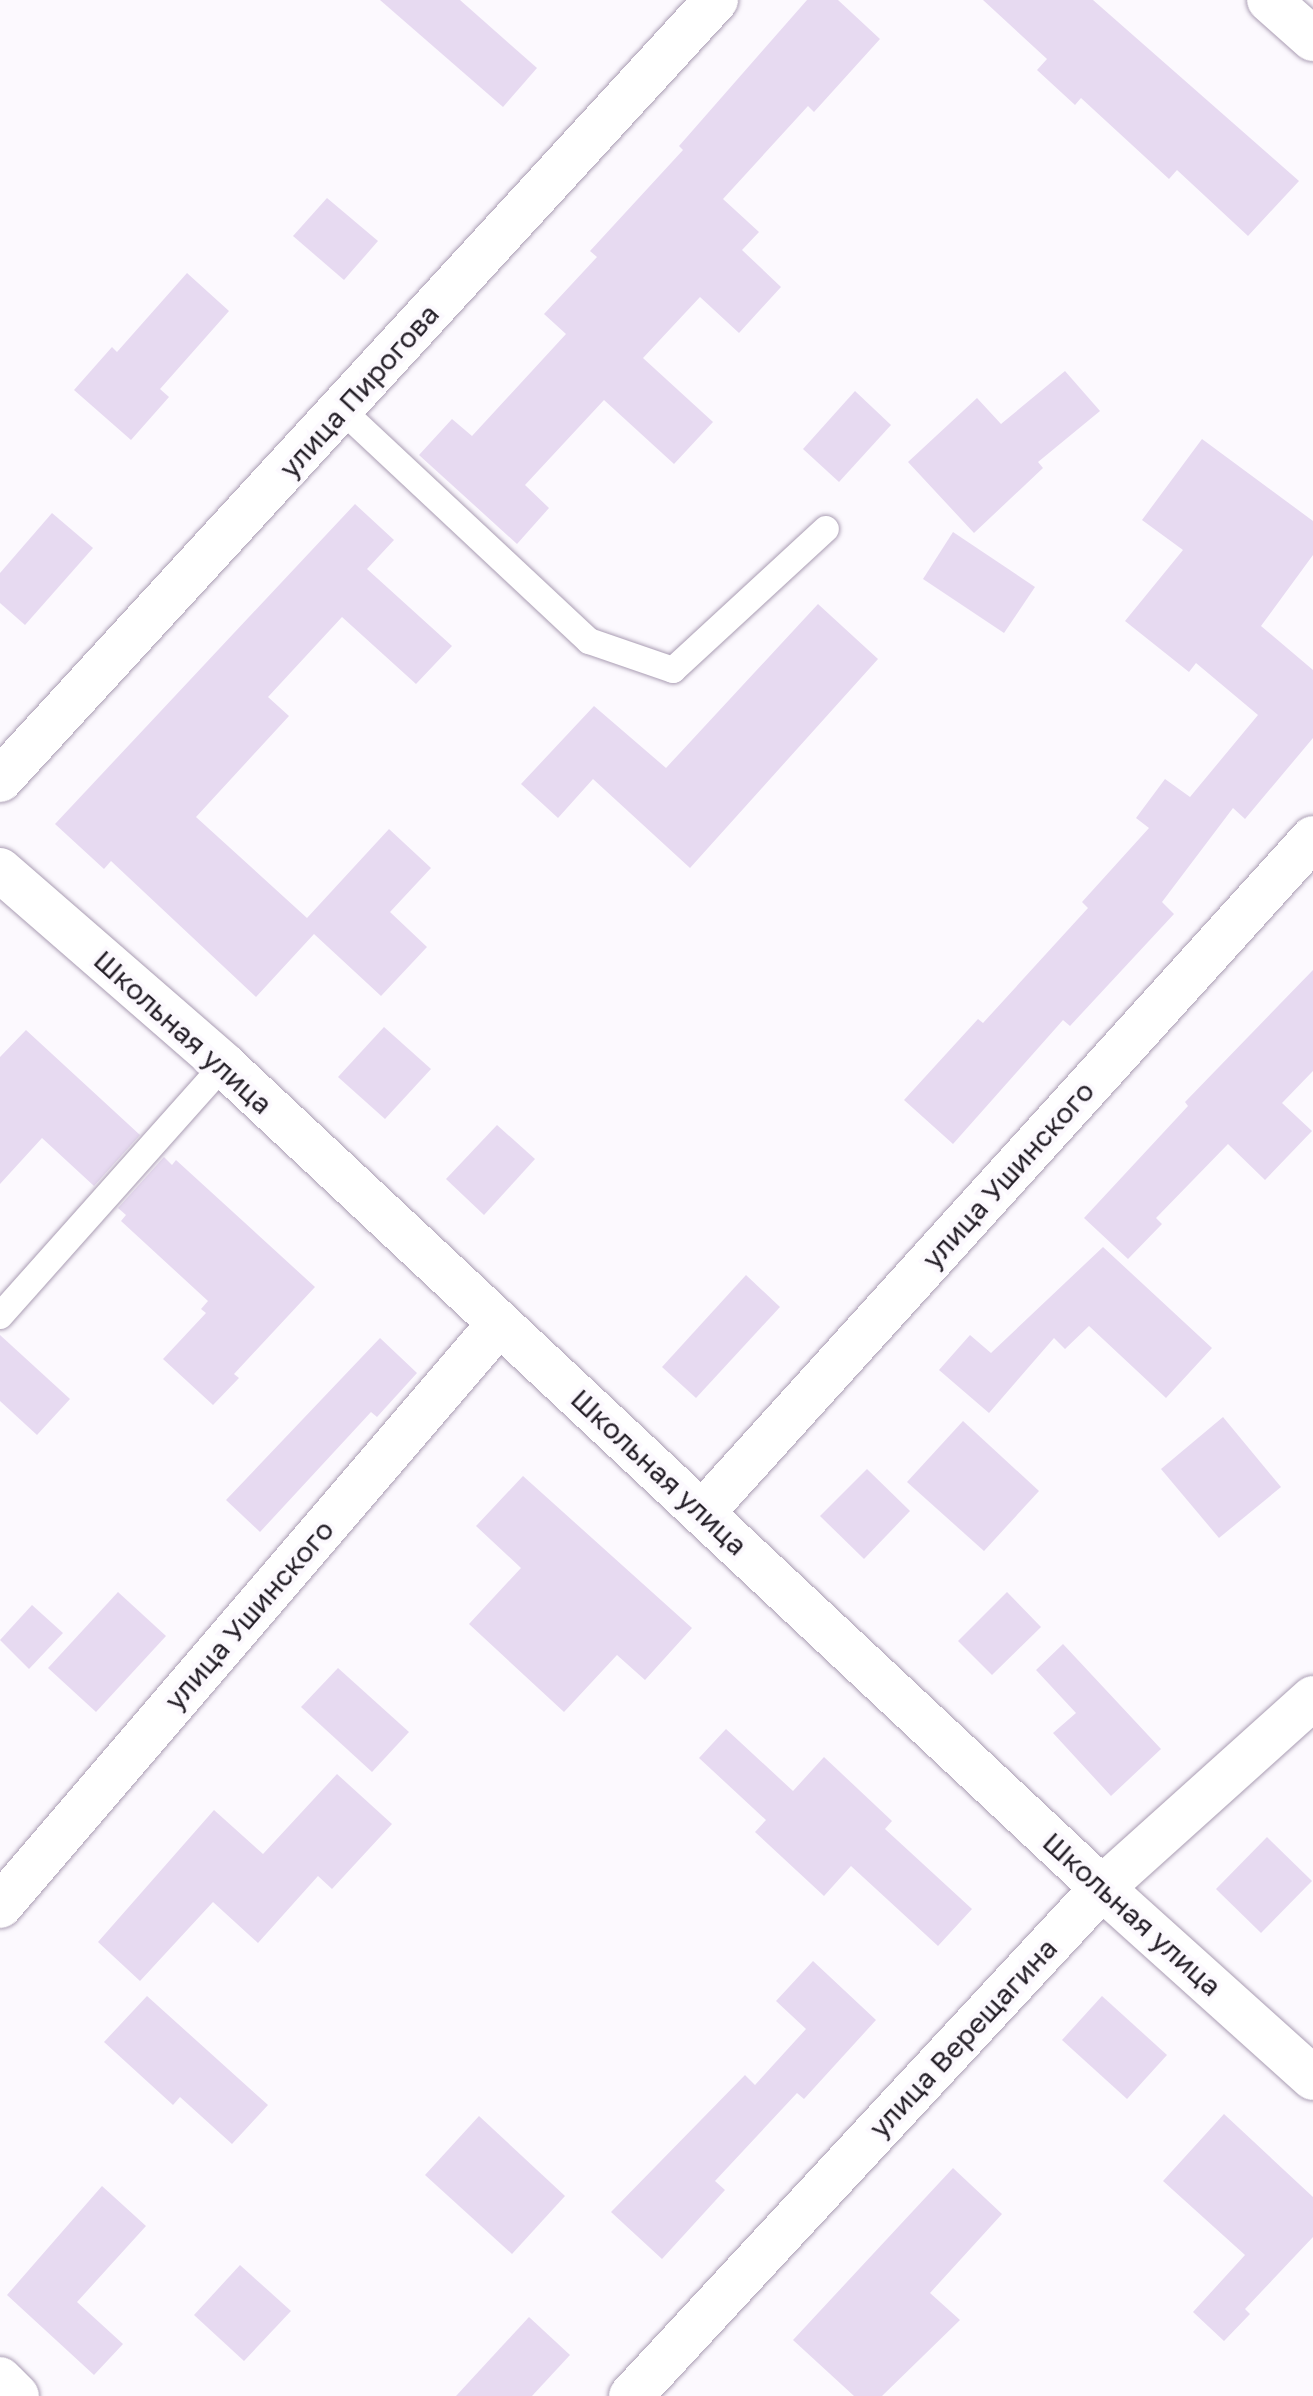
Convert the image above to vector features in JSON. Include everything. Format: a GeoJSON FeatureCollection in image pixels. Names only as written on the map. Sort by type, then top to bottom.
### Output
{"type":"FeatureCollection","features":[{"type":"Feature","properties":{"kind":"street","name":"улица Пирогова"},"geometry":{"type":"LineString","coordinates":[[0,780],[716,0]]}},
{"type":"Feature","properties":{"kind":"street"},"geometry":{"type":"LineString","coordinates":[[1269,0],[1313,39]]}},
{"type":"Feature","properties":{"kind":"street","name":"улица Ушинского"},"geometry":{"type":"LineString","coordinates":[[703,1512],[1313,838]]}},
{"type":"Feature","properties":{"kind":"street","name":"Школьная улица"},"geometry":{"type":"LineString","coordinates":[[0,870],[224,1065],[1102,1888],[1313,2078]]}},
{"type":"Feature","properties":{"kind":"street","name":"улица Ушинского"},"geometry":{"type":"LineString","coordinates":[[0,1906],[498,1325]]}},
{"type":"Feature","properties":{"kind":"street","name":"улица Верещагина"},"geometry":{"type":"LineString","coordinates":[[631,2396],[1102,1888],[1313,1698]]}},
{"type":"Feature","properties":{"kind":"street"},"geometry":{"type":"LineString","coordinates":[[0,2379],[17,2396]]}},
{"type":"Feature","properties":{"kind":"lane"},"geometry":{"type":"LineString","coordinates":[[342,410],[589,641],[673,670],[826,529]]}},
{"type":"Feature","properties":{"kind":"lane"},"geometry":{"type":"LineString","coordinates":[[0,1316],[224,1065]]}},
{"type":"Feature","properties":{"kind":"building"},"geometry":{"type":"Polygon","coordinates":[[[380,0],[460,0],[537,68],[503,107],[380,0]]]}},
{"type":"Feature","properties":{"kind":"building"},"geometry":{"type":"Polygon","coordinates":[[[807,0],[838,0],[880,39],[814,112],[808,106],[723,199],[759,232],[742,250],[781,287],[739,333],[700,297],[643,358],[713,422],[674,464],[604,400],[525,485],[549,508],[517,544],[419,455],[452,419],[472,436],[566,334],[544,314],[597,257],[590,251],[683,150],[679,146],[807,0]]]}},
{"type":"Feature","properties":{"kind":"building"},"geometry":{"type":"Polygon","coordinates":[[[983,0],[1093,0],[1299,181],[1248,236],[1177,170],[1169,179],[1081,98],[1075,105],[1037,70],[1047,59],[983,0]]]}},
{"type":"Feature","properties":{"kind":"building"},"geometry":{"type":"Polygon","coordinates":[[[327,198],[378,241],[344,280],[293,236],[327,198]]]}},
{"type":"Feature","properties":{"kind":"building"},"geometry":{"type":"Polygon","coordinates":[[[187,273],[229,311],[160,389],[169,397],[131,440],[74,390],[112,347],[117,352],[187,273]]]}},
{"type":"Feature","properties":{"kind":"building"},"geometry":{"type":"Polygon","coordinates":[[[1065,371],[1100,411],[1038,462],[1043,468],[974,533],[908,462],[977,398],[1001,424],[1065,371]]]}},
{"type":"Feature","properties":{"kind":"building"},"geometry":{"type":"Polygon","coordinates":[[[855,391],[891,425],[839,482],[803,449],[855,391]]]}},
{"type":"Feature","properties":{"kind":"building"},"geometry":{"type":"Polygon","coordinates":[[[1202,439],[1313,521],[1313,555],[1261,626],[1313,670],[1313,738],[1245,819],[1233,808],[1162,902],[1174,914],[1070,1026],[1063,1020],[953,1144],[904,1100],[978,1019],[983,1023],[1088,908],[1082,902],[1149,828],[1136,818],[1165,779],[1190,797],[1258,715],[1196,663],[1189,672],[1125,621],[1183,550],[1142,520],[1202,439]]]}},
{"type":"Feature","properties":{"kind":"building"},"geometry":{"type":"Polygon","coordinates":[[[355,504],[394,540],[367,569],[452,646],[416,684],[342,617],[268,697],[289,716],[196,817],[307,918],[389,829],[431,868],[390,912],[427,947],[381,996],[314,934],[256,997],[111,861],[104,869],[55,824],[355,504]]]}},
{"type":"Feature","properties":{"kind":"building"},"geometry":{"type":"Polygon","coordinates":[[[52,513],[93,548],[25,625],[0,603],[0,573],[52,513]]]}},
{"type":"Feature","properties":{"kind":"building"},"geometry":{"type":"Polygon","coordinates":[[[953,532],[1035,587],[1004,633],[923,579],[953,532]]]}},
{"type":"Feature","properties":{"kind":"building"},"geometry":{"type":"Polygon","coordinates":[[[818,604],[878,659],[690,868],[593,779],[558,818],[521,784],[594,706],[666,768],[818,604]]]}},
{"type":"Feature","properties":{"kind":"building"},"geometry":{"type":"Polygon","coordinates":[[[1313,970],[1313,1071],[1282,1103],[1312,1131],[1265,1180],[1228,1144],[1156,1218],[1162,1224],[1128,1259],[1084,1218],[1188,1106],[1185,1102],[1313,970]]]}},
{"type":"Feature","properties":{"kind":"building"},"geometry":{"type":"Polygon","coordinates":[[[384,1027],[431,1069],[385,1119],[338,1077],[384,1027]]]}},
{"type":"Feature","properties":{"kind":"building"},"geometry":{"type":"Polygon","coordinates":[[[26,1030],[140,1135],[94,1186],[42,1138],[0,1184],[0,1057],[26,1030]]]}},
{"type":"Feature","properties":{"kind":"building"},"geometry":{"type":"Polygon","coordinates":[[[497,1125],[535,1159],[484,1215],[446,1179],[497,1125]]]}},
{"type":"Feature","properties":{"kind":"building"},"geometry":{"type":"Polygon","coordinates":[[[164,1157],[172,1165],[176,1160],[315,1287],[234,1374],[239,1378],[213,1405],[163,1359],[206,1313],[201,1309],[208,1301],[121,1221],[126,1215],[118,1208],[164,1157]]]}},
{"type":"Feature","properties":{"kind":"building"},"geometry":{"type":"Polygon","coordinates":[[[1103,1247],[1212,1348],[1166,1398],[1089,1326],[1065,1349],[1054,1338],[989,1413],[939,1370],[970,1335],[991,1353],[1103,1247]]]}},
{"type":"Feature","properties":{"kind":"building"},"geometry":{"type":"Polygon","coordinates":[[[746,1275],[780,1307],[696,1398],[662,1367],[746,1275]]]}},
{"type":"Feature","properties":{"kind":"building"},"geometry":{"type":"Polygon","coordinates":[[[0,1335],[70,1399],[37,1435],[0,1401],[0,1335]]]}},
{"type":"Feature","properties":{"kind":"building"},"geometry":{"type":"Polygon","coordinates":[[[380,1338],[417,1373],[377,1417],[371,1412],[260,1532],[226,1500],[380,1338]]]}},
{"type":"Feature","properties":{"kind":"building"},"geometry":{"type":"Polygon","coordinates":[[[1223,1417],[1281,1487],[1219,1538],[1161,1469],[1223,1417]]]}},
{"type":"Feature","properties":{"kind":"building"},"geometry":{"type":"Polygon","coordinates":[[[963,1421],[1039,1491],[984,1551],[907,1482],[963,1421]]]}},
{"type":"Feature","properties":{"kind":"building"},"geometry":{"type":"Polygon","coordinates":[[[867,1469],[910,1511],[864,1559],[820,1516],[867,1469]]]}},
{"type":"Feature","properties":{"kind":"building"},"geometry":{"type":"Polygon","coordinates":[[[523,1476],[692,1628],[645,1680],[617,1655],[564,1712],[469,1624],[521,1568],[476,1526],[523,1476]]]}},
{"type":"Feature","properties":{"kind":"building"},"geometry":{"type":"Polygon","coordinates":[[[118,1592],[166,1636],[96,1712],[48,1668],[118,1592]]]}},
{"type":"Feature","properties":{"kind":"building"},"geometry":{"type":"Polygon","coordinates":[[[1007,1592],[1041,1627],[992,1675],[958,1641],[1007,1592]]]}},
{"type":"Feature","properties":{"kind":"building"},"geometry":{"type":"Polygon","coordinates":[[[32,1605],[63,1633],[29,1669],[0,1640],[32,1605]]]}},
{"type":"Feature","properties":{"kind":"building"},"geometry":{"type":"Polygon","coordinates":[[[1063,1644],[1161,1749],[1111,1796],[1053,1733],[1076,1713],[1036,1670],[1063,1644]]]}},
{"type":"Feature","properties":{"kind":"building"},"geometry":{"type":"Polygon","coordinates":[[[338,1668],[409,1732],[372,1772],[301,1707],[338,1668]]]}},
{"type":"Feature","properties":{"kind":"building"},"geometry":{"type":"Polygon","coordinates":[[[726,1729],[793,1791],[824,1757],[892,1821],[885,1829],[972,1909],[938,1946],[851,1866],[824,1896],[755,1832],[766,1820],[699,1758],[726,1729]]]}},
{"type":"Feature","properties":{"kind":"building"},"geometry":{"type":"Polygon","coordinates":[[[337,1774],[392,1824],[332,1889],[318,1876],[258,1943],[213,1902],[140,1981],[98,1942],[214,1810],[263,1854],[337,1774]]]}},
{"type":"Feature","properties":{"kind":"building"},"geometry":{"type":"Polygon","coordinates":[[[1267,1837],[1312,1881],[1261,1933],[1216,1889],[1267,1837]]]}},
{"type":"Feature","properties":{"kind":"building"},"geometry":{"type":"Polygon","coordinates":[[[813,1961],[876,2020],[804,2099],[797,2093],[715,2181],[725,2190],[662,2259],[611,2212],[745,2075],[755,2085],[806,2029],[776,2001],[813,1961]]]}},
{"type":"Feature","properties":{"kind":"building"},"geometry":{"type":"Polygon","coordinates":[[[147,1996],[268,2105],[232,2144],[180,2097],[173,2105],[104,2042],[147,1996]]]}},
{"type":"Feature","properties":{"kind":"building"},"geometry":{"type":"Polygon","coordinates":[[[1102,1996],[1167,2055],[1127,2099],[1062,2040],[1102,1996]]]}},
{"type":"Feature","properties":{"kind":"building"},"geometry":{"type":"Polygon","coordinates":[[[1224,2114],[1313,2197],[1313,2237],[1245,2309],[1250,2314],[1224,2341],[1193,2312],[1245,2255],[1163,2181],[1224,2114]]]}},
{"type":"Feature","properties":{"kind":"building"},"geometry":{"type":"Polygon","coordinates":[[[479,2116],[565,2196],[512,2254],[425,2175],[479,2116]]]}},
{"type":"Feature","properties":{"kind":"building"},"geometry":{"type":"Polygon","coordinates":[[[953,2168],[1002,2214],[930,2293],[960,2320],[882,2396],[854,2396],[793,2340],[953,2168]]]}},
{"type":"Feature","properties":{"kind":"building"},"geometry":{"type":"Polygon","coordinates":[[[102,2186],[146,2226],[77,2302],[123,2344],[94,2375],[7,2295],[102,2186]]]}},
{"type":"Feature","properties":{"kind":"building"},"geometry":{"type":"Polygon","coordinates":[[[240,2265],[291,2311],[244,2361],[194,2315],[240,2265]]]}},
{"type":"Feature","properties":{"kind":"building"},"geometry":{"type":"Polygon","coordinates":[[[529,2317],[570,2355],[532,2396],[456,2396],[529,2317]]]}}]}
